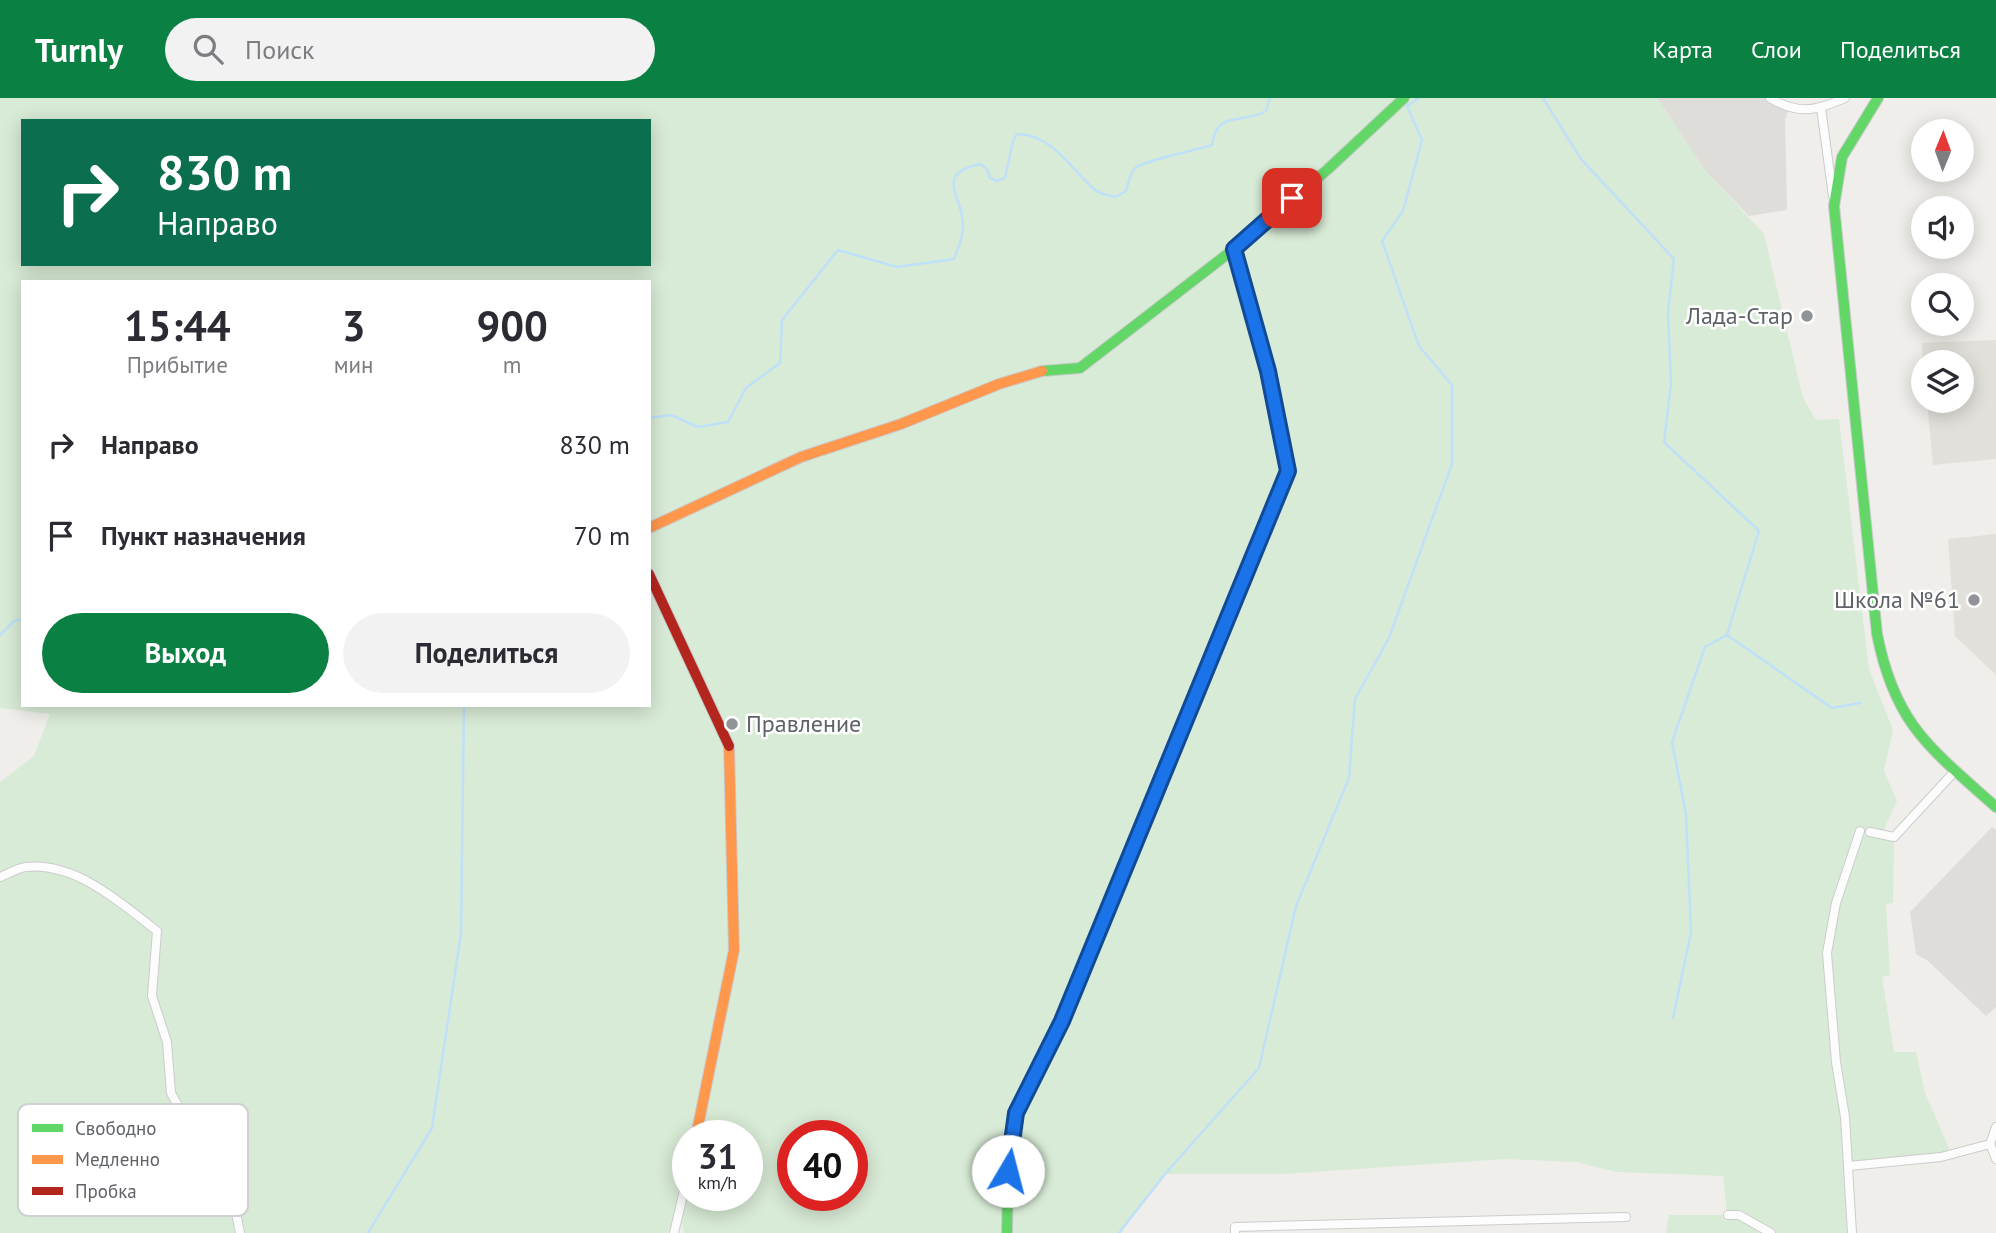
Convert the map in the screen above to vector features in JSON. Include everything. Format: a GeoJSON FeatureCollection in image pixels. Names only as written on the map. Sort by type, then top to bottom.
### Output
{"type":"FeatureCollection","features":[{"type":"Feature","properties":{"kind":"street"},"geometry":{"type":"LineString","coordinates":[[651,527],[801,457],[901,424],[999,384],[1051,368],[1080,368],[1234,249],[1327,170],[1404,98]]}},
{"type":"Feature","properties":{"kind":"street"},"geometry":{"type":"LineString","coordinates":[[1770,98],[1789,109],[1821,108],[1845,98]]}},
{"type":"Feature","properties":{"kind":"street"},"geometry":{"type":"LineString","coordinates":[[1834,206],[1842,158],[1878,98]]}},
{"type":"Feature","properties":{"kind":"street"},"geometry":{"type":"LineString","coordinates":[[1821,108],[1834,206],[1877,634],[1883,666],[1902,711],[1956,770],[1996,807]]}},
{"type":"Feature","properties":{"kind":"street"},"geometry":{"type":"LineString","coordinates":[[1007,1233],[1008,1171],[1016,1113],[1062,1021],[1288,471],[1268,371],[1234,249]]}},
{"type":"Feature","properties":{"kind":"street"},"geometry":{"type":"LineString","coordinates":[[651,578],[729,741],[734,950],[699,1120]]}},
{"type":"Feature","properties":{"kind":"street"},"geometry":{"type":"LineString","coordinates":[[1852,1233],[1849,1166],[1826,953],[1836,903],[1865,832],[1894,837],[1956,770]]}},
{"type":"Feature","properties":{"kind":"street"},"geometry":{"type":"LineString","coordinates":[[0,877],[24,867],[52,869],[101,888],[157,931],[152,996],[167,1042],[172,1093],[178,1104]]}},
{"type":"Feature","properties":{"kind":"street"},"geometry":{"type":"LineString","coordinates":[[1996,1127],[1990,1144],[1996,1159]]}},
{"type":"Feature","properties":{"kind":"street"},"geometry":{"type":"LineString","coordinates":[[1849,1166],[1941,1157],[1990,1144]]}},
{"type":"Feature","properties":{"kind":"street"},"geometry":{"type":"LineString","coordinates":[[674,1233],[679,1211]]}},
{"type":"Feature","properties":{"kind":"street"},"geometry":{"type":"LineString","coordinates":[[1728,1215],[1739,1215],[1771,1233]]}},
{"type":"Feature","properties":{"kind":"street"},"geometry":{"type":"LineString","coordinates":[[1236,1230],[1391,1229],[1626,1217]]}},
{"type":"Feature","properties":{"kind":"shaded area"},"geometry":{"type":"Polygon","coordinates":[[[1657,98],[1770,98],[1789,109],[1785,120],[1787,210],[1749,216],[1706,172],[1657,98]]]}},
{"type":"Feature","properties":{"kind":"shaded area"},"geometry":{"type":"Polygon","coordinates":[[[1996,340],[1996,459],[1933,465],[1928,413],[1974,413],[1974,350],[1922,350],[1922,343],[1996,340]]]}},
{"type":"Feature","properties":{"kind":"shaded area","name":"Школа №61"},"geometry":{"type":"Polygon","coordinates":[[[1996,534],[1996,675],[1955,636],[1948,539],[1996,534]]]}},
{"type":"Feature","properties":{"kind":"shaded area"},"geometry":{"type":"Polygon","coordinates":[[[1992,827],[1996,830],[1996,1007],[1986,1016],[1928,961],[1916,954],[1910,912],[1992,827]]]}},
{"type":"Feature","properties":{"kind":"green space"},"geometry":{"type":"Polygon","coordinates":[[[0,98],[1657,98],[1706,172],[1764,234],[1803,398],[1816,420],[1839,419],[1869,669],[1893,730],[1884,771],[1897,801],[1884,829],[1894,839],[1893,903],[1886,904],[1890,975],[1882,977],[1894,1052],[1916,1052],[1925,1093],[1949,1148],[1941,1157],[1849,1166],[1852,1233],[1666,1233],[1669,1215],[1727,1215],[1723,1176],[1617,1172],[1576,1162],[1504,1159],[1284,1174],[1165,1174],[1119,1233],[684,1233],[679,1211],[668,1233],[0,1233],[0,782],[34,756],[50,714],[0,708],[0,98]]]}},
{"type":"Feature","properties":{"kind":"waterway"},"geometry":{"type":"LineString","coordinates":[[651,418],[671,415],[698,427],[728,422],[746,388],[780,363],[782,320],[838,250],[897,267],[954,259],[963,228],[954,188],[957,174],[981,164],[987,169],[990,178],[997,181],[1005,178],[1017,134],[1041,140],[1051,146],[1096,191],[1115,197],[1126,191],[1132,172],[1137,167],[1212,145],[1219,126],[1266,111],[1270,98]]}},
{"type":"Feature","properties":{"kind":"waterway"},"geometry":{"type":"LineString","coordinates":[[1119,1233],[1165,1174],[1259,1068],[1296,906],[1349,778],[1355,699],[1389,638],[1452,464],[1452,385],[1419,346],[1382,241],[1403,211],[1422,140],[1407,106],[1419,98]]}},
{"type":"Feature","properties":{"kind":"waterway"},"geometry":{"type":"LineString","coordinates":[[1543,98],[1581,159],[1674,259],[1668,312],[1671,384],[1664,442],[1759,531],[1727,635],[1705,647],[1672,742],[1686,814],[1691,932],[1673,1018]]}},
{"type":"Feature","properties":{"kind":"waterway"},"geometry":{"type":"LineString","coordinates":[[0,635],[14,621],[21,619]]}},
{"type":"Feature","properties":{"kind":"waterway"},"geometry":{"type":"LineString","coordinates":[[1727,635],[1832,708],[1860,703]]}},
{"type":"Feature","properties":{"kind":"waterway"},"geometry":{"type":"LineString","coordinates":[[368,1233],[432,1128],[461,933],[464,707]]}},
{"type":"Feature","properties":{"kind":"traffic: fast"},"geometry":{"type":"LineString","coordinates":[[1042,371],[1080,368],[1234,249],[1327,170],[1404,98]]}},
{"type":"Feature","properties":{"kind":"traffic: fast"},"geometry":{"type":"LineString","coordinates":[[1878,98],[1842,157],[1834,206],[1877,634],[1894,691],[1918,733],[1996,807]]}},
{"type":"Feature","properties":{"kind":"traffic: fast"},"geometry":{"type":"LineString","coordinates":[[1007,1233],[1008,1171],[1016,1113],[1062,1021],[1222,632]]}},
{"type":"Feature","properties":{"kind":"traffic: slow"},"geometry":{"type":"LineString","coordinates":[[1222,632],[1288,471],[1268,371],[1234,249]]}},
{"type":"Feature","properties":{"kind":"traffic: slow"},"geometry":{"type":"LineString","coordinates":[[651,527],[801,457],[901,424],[999,384],[1042,371]]}},
{"type":"Feature","properties":{"kind":"traffic: slow"},"geometry":{"type":"LineString","coordinates":[[699,1120],[734,950],[729,746]]}},
{"type":"Feature","properties":{"kind":"traffic: jam"},"geometry":{"type":"LineString","coordinates":[[651,578],[729,746]]}},
{"type":"Feature","properties":{"kind":"place","name":"Лада-Стар"},"geometry":{"type":"Point","coordinates":[1807,316]}},
{"type":"Feature","properties":{"kind":"place","name":"Школа №61"},"geometry":{"type":"Point","coordinates":[1974,600]}},
{"type":"Feature","properties":{"kind":"place","name":"Правление"},"geometry":{"type":"Point","coordinates":[732,724]}},
{"type":"Feature","properties":{"kind":"route"},"geometry":{"type":"LineString","coordinates":[[1008,1171],[1016,1113],[1062,1021],[1288,471],[1268,371],[1234,249],[1292,198]]}}]}
